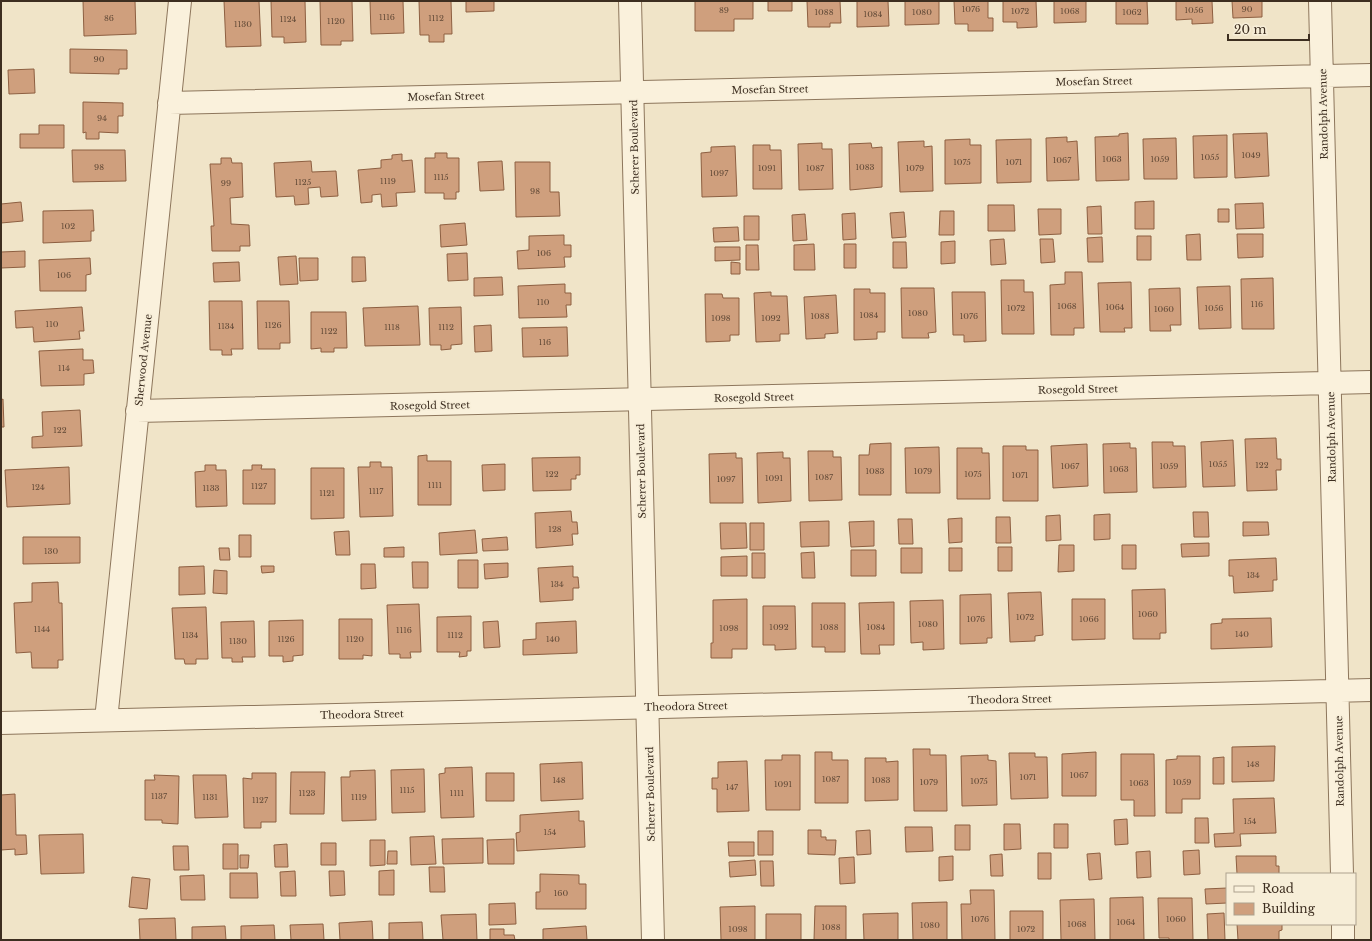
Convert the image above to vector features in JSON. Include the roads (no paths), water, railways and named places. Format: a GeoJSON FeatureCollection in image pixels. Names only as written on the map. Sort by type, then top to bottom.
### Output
{"type":"FeatureCollection","features":[{"type":"Feature","properties":{"kind":"street","name":"Sherwood Avenue"},"geometry":{"type":"LineString","coordinates":[[106,720],[180,1]]}},
{"type":"Feature","properties":{"kind":"street","name":"Scherer Boulevard"},"geometry":{"type":"LineString","coordinates":[[630,1],[653,940]]}},
{"type":"Feature","properties":{"kind":"street","name":"Randolph Avenue"},"geometry":{"type":"LineString","coordinates":[[1320,1],[1342,873]]}},
{"type":"Feature","properties":{"kind":"street","name":"Mosefan Street"},"geometry":{"type":"LineString","coordinates":[[170,103],[1371,75]]}},
{"type":"Feature","properties":{"kind":"street","name":"Rosegold Street"},"geometry":{"type":"LineString","coordinates":[[137,411],[1371,382]]}},
{"type":"Feature","properties":{"kind":"street","name":"Theodora Street"},"geometry":{"type":"LineString","coordinates":[[1,723],[1371,690]]}},
{"type":"Feature","properties":{"kind":"street"},"geometry":{"type":"LineString","coordinates":[[1343,925],[1343,940]]}}]}
